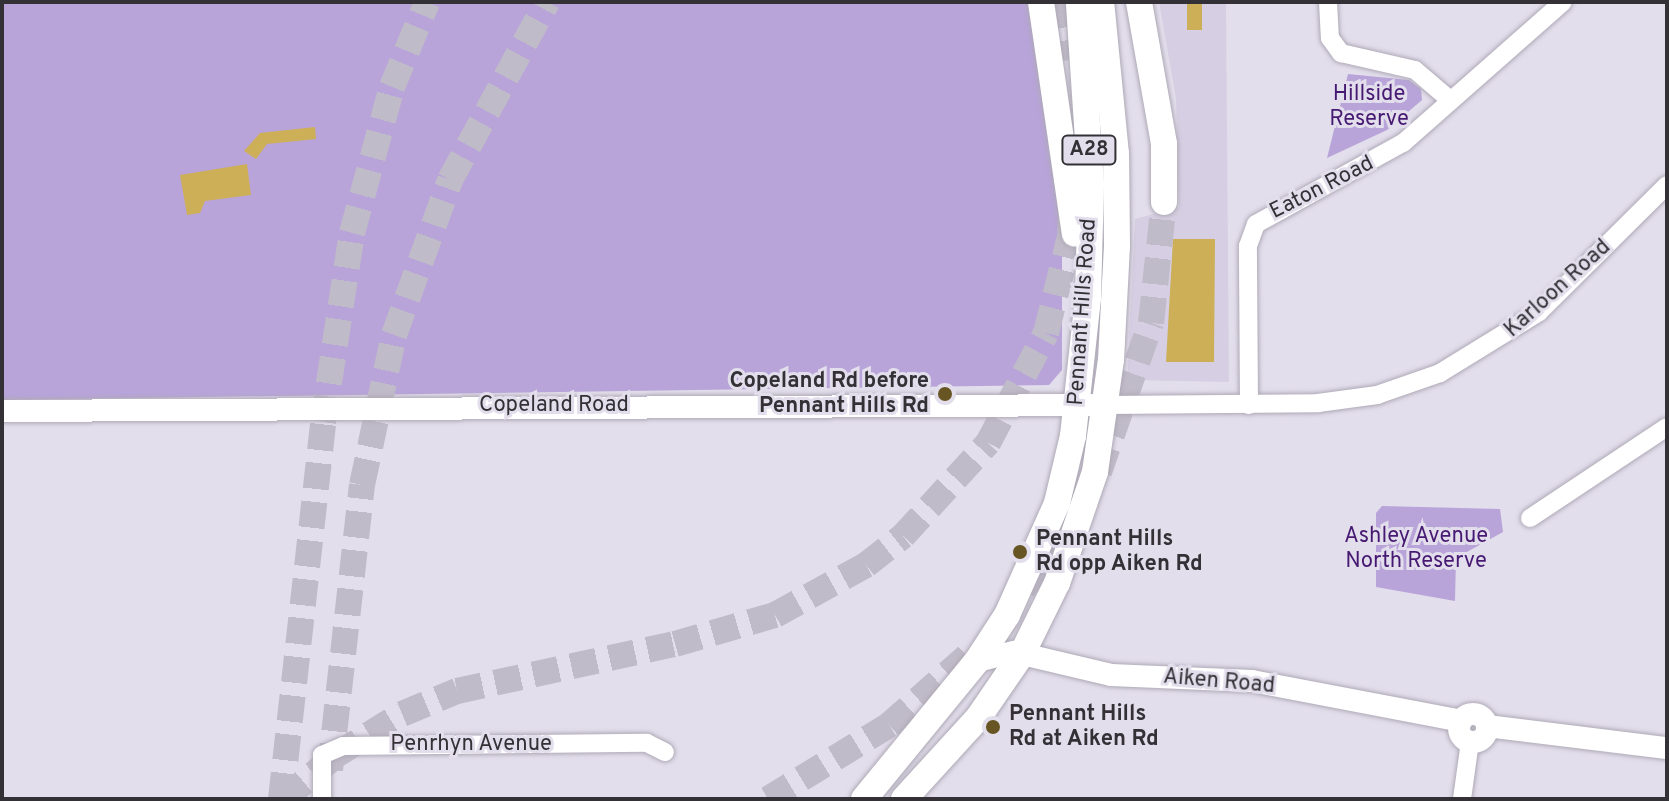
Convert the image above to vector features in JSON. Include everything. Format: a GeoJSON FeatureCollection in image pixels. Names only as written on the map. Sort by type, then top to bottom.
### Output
{"type":"FeatureCollection","features":[{"type":"Feature","properties":{"kind":"highway"},"geometry":{"type":"LineString","coordinates":[[1041,2],[1072,200],[1085,349]]}},
{"type":"Feature","properties":{"kind":"highway","name":"Pennant Hills Road"},"geometry":{"type":"LineString","coordinates":[[864,799],[977,661],[1007,615],[1052,517],[1078,405],[1085,349],[1091,185],[1079,2]]}},
{"type":"Feature","properties":{"kind":"highway","name":"Pennant Hills Road"},"geometry":{"type":"LineString","coordinates":[[904,799],[978,718],[1022,654],[1080,526],[1105,405],[1115,306],[1116,168],[1101,2]]}},
{"type":"Feature","properties":{"kind":"highway"},"geometry":{"type":"LineString","coordinates":[[1139,2],[1164,144],[1164,202]]}},
{"type":"Feature","properties":{"kind":"main road","name":"Copeland Road"},"geometry":{"type":"LineString","coordinates":[[2,411],[1105,405]]}},
{"type":"Feature","properties":{"kind":"main road","name":"Aiken Road"},"geometry":{"type":"LineString","coordinates":[[977,661],[1022,654],[1111,675],[1252,681],[1473,729],[1667,748]]}},
{"type":"Feature","properties":{"kind":"street"},"geometry":{"type":"LineString","coordinates":[[1328,2],[1330,38],[1341,53],[1415,70],[1450,100]]}},
{"type":"Feature","properties":{"kind":"street","name":"Eaton Road"},"geometry":{"type":"LineString","coordinates":[[1249,405],[1248,246],[1256,224],[1378,161],[1563,2]]}},
{"type":"Feature","properties":{"kind":"street","name":"Karloon Road"},"geometry":{"type":"LineString","coordinates":[[1249,405],[1377,395],[1474,357],[1539,312],[1667,185]]}},
{"type":"Feature","properties":{"kind":"street"},"geometry":{"type":"LineString","coordinates":[[1105,405],[1249,405]]}},
{"type":"Feature","properties":{"kind":"street"},"geometry":{"type":"LineString","coordinates":[[1530,518],[1667,427]]}},
{"type":"Feature","properties":{"kind":"street"},"geometry":{"type":"LineString","coordinates":[[1462,799],[1473,729]]}},
{"type":"Feature","properties":{"kind":"street","name":"Penrhyn Avenue"},"geometry":{"type":"LineString","coordinates":[[322,799],[322,755],[343,746],[647,743],[665,752]]}},
{"type":"Feature","properties":{"kind":"shaded area"},"geometry":{"type":"Polygon","coordinates":[[[1159,2],[1226,2],[1229,382],[1127,380],[1135,219],[1179,207],[1176,98],[1159,2]]]}},
{"type":"Feature","properties":{"kind":"green space"},"geometry":{"type":"Polygon","coordinates":[[[2,2],[1028,2],[1062,211],[1062,370],[1049,385],[2,400],[2,2]]]}},
{"type":"Feature","properties":{"kind":"green space","name":"Hillside Reserve"},"geometry":{"type":"Polygon","coordinates":[[[1348,74],[1409,80],[1421,89],[1422,100],[1387,130],[1327,158],[1348,74]]]}},
{"type":"Feature","properties":{"kind":"green space","name":"Ashley Avenue North Reserve"},"geometry":{"type":"Polygon","coordinates":[[[1382,506],[1500,509],[1503,532],[1456,558],[1455,601],[1376,587],[1376,513],[1382,506]]]}},
{"type":"Feature","properties":{"kind":"building"},"geometry":{"type":"Polygon","coordinates":[[[1187,2],[1202,2],[1202,30],[1187,30],[1187,2]]]}},
{"type":"Feature","properties":{"kind":"building"},"geometry":{"type":"Polygon","coordinates":[[[315,127],[316,139],[267,144],[256,159],[244,151],[260,133],[315,127]]]}},
{"type":"Feature","properties":{"kind":"building"},"geometry":{"type":"Polygon","coordinates":[[[247,164],[251,195],[205,201],[200,213],[187,215],[180,175],[247,164]]]}},
{"type":"Feature","properties":{"kind":"building"},"geometry":{"type":"Polygon","coordinates":[[[1173,239],[1215,239],[1214,362],[1166,362],[1173,239]]]}},
{"type":"Feature","properties":{"kind":"tunnel"},"geometry":{"type":"LineString","coordinates":[[281,799],[323,422],[352,233],[392,87],[427,2]]}},
{"type":"Feature","properties":{"kind":"tunnel"},"geometry":{"type":"LineString","coordinates":[[330,770],[362,485],[394,335],[450,180],[547,2]]}},
{"type":"Feature","properties":{"kind":"tunnel"},"geometry":{"type":"LineString","coordinates":[[1056,2],[1060,61]]}},
{"type":"Feature","properties":{"kind":"tunnel"},"geometry":{"type":"LineString","coordinates":[[284,799],[336,755],[402,714],[457,691],[675,644],[775,615],[866,565],[903,536],[988,443],[1046,333],[1070,237],[1075,144],[1068,107]]}},
{"type":"Feature","properties":{"kind":"tunnel"},"geometry":{"type":"LineString","coordinates":[[1099,472],[1151,323],[1164,202]]}},
{"type":"Feature","properties":{"kind":"tunnel"},"geometry":{"type":"LineString","coordinates":[[1023,589],[1073,520]]}},
{"type":"Feature","properties":{"kind":"tunnel"},"geometry":{"type":"LineString","coordinates":[[768,799],[889,725],[971,653]]}},
{"type":"Feature","properties":{"kind":"place","name":"Copeland Rd before Pennant Hills Rd"},"geometry":{"type":"Point","coordinates":[945,394]}},
{"type":"Feature","properties":{"kind":"place","name":"Pennant Hills Rd opp Aiken Rd"},"geometry":{"type":"Point","coordinates":[1020,552]}},
{"type":"Feature","properties":{"kind":"place","name":"Pennant Hills Rd at Aiken Rd"},"geometry":{"type":"Point","coordinates":[993,727]}}]}
